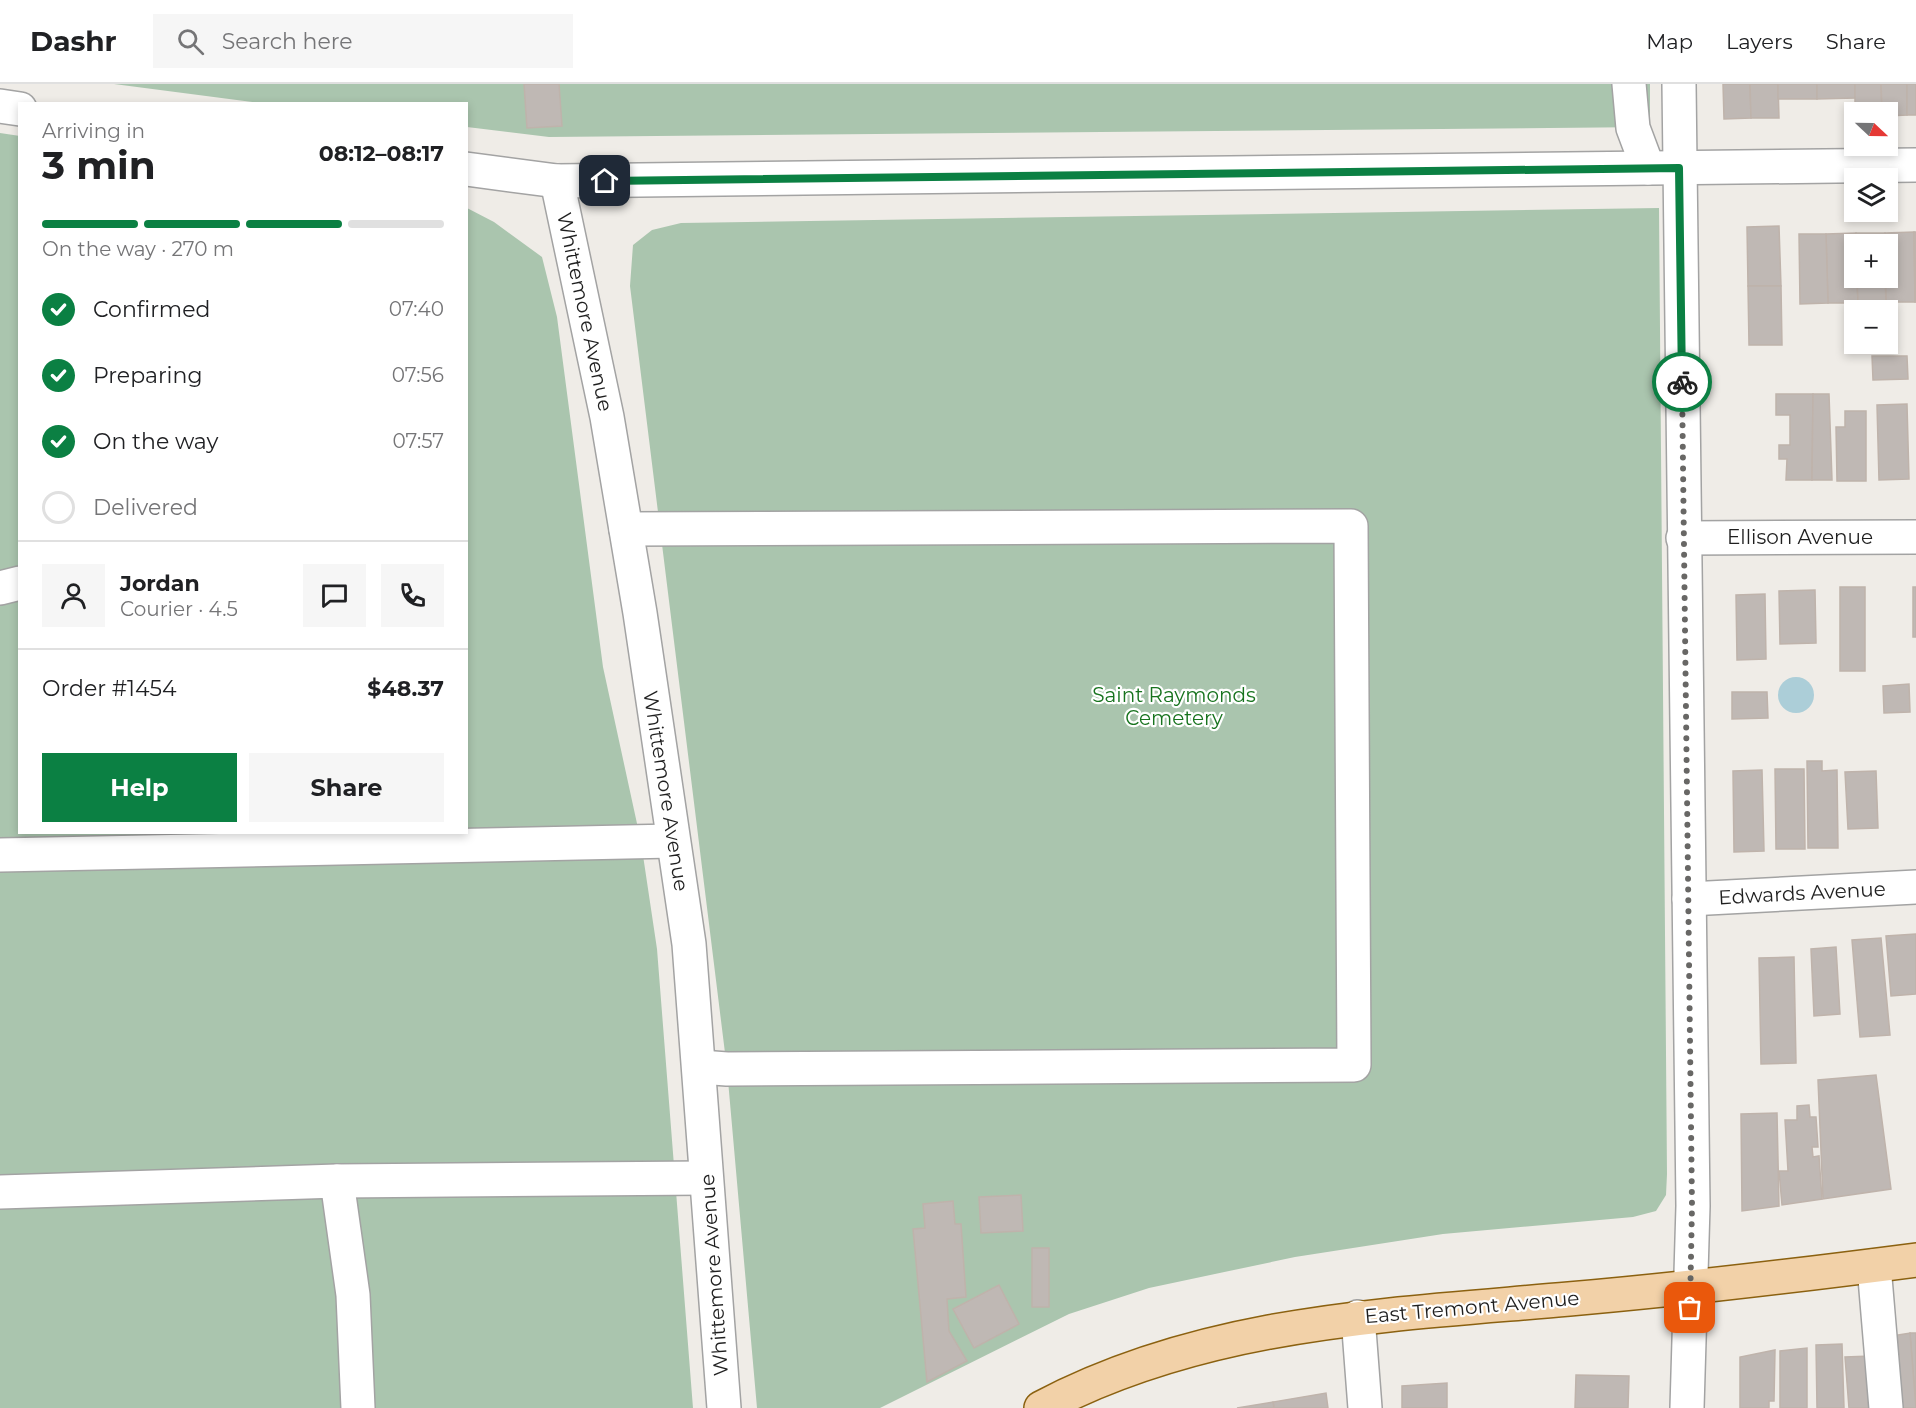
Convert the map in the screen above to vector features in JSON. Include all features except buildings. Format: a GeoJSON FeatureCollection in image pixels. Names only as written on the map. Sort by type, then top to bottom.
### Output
{"type":"FeatureCollection","features":[{"type":"Feature","properties":{"kind":"main road","name":"East Tremont Avenue"},"geometry":{"type":"LineString","coordinates":[[1041,1408],[1104,1379],[1193,1348],[1274,1329],[1358,1317],[1690,1289],[1916,1260]]}},
{"type":"Feature","properties":{"kind":"street"},"geometry":{"type":"LineString","coordinates":[[1629,84],[1633,128],[1664,168]]}},
{"type":"Feature","properties":{"kind":"street"},"geometry":{"type":"LineString","coordinates":[[1679,84],[1664,168],[1683,538],[1692,1206],[1688,1408]]}},
{"type":"Feature","properties":{"kind":"street"},"geometry":{"type":"LineString","coordinates":[[0,106],[18,109]]}},
{"type":"Feature","properties":{"kind":"street"},"geometry":{"type":"LineString","coordinates":[[468,169],[557,182],[1916,165]]}},
{"type":"Feature","properties":{"kind":"street","name":"Whittemore Avenue"},"geometry":{"type":"LineString","coordinates":[[557,182],[607,417],[690,944],[724,1408]]}},
{"type":"Feature","properties":{"kind":"street"},"geometry":{"type":"LineString","coordinates":[[626,529],[1351,526],[1354,1065],[727,1069],[700,1067]]}},
{"type":"Feature","properties":{"kind":"street","name":"Ellison Avenue"},"geometry":{"type":"LineString","coordinates":[[1683,538],[1916,537]]}},
{"type":"Feature","properties":{"kind":"street"},"geometry":{"type":"LineString","coordinates":[[0,588],[18,584]]}},
{"type":"Feature","properties":{"kind":"street"},"geometry":{"type":"LineString","coordinates":[[0,855],[191,842],[673,841]]}},
{"type":"Feature","properties":{"kind":"street","name":"Edwards Avenue"},"geometry":{"type":"LineString","coordinates":[[1689,899],[1916,886]]}},
{"type":"Feature","properties":{"kind":"street"},"geometry":{"type":"LineString","coordinates":[[0,1192],[337,1181],[706,1178]]}},
{"type":"Feature","properties":{"kind":"street"},"geometry":{"type":"LineString","coordinates":[[337,1181],[353,1295],[358,1408]]}},
{"type":"Feature","properties":{"kind":"street"},"geometry":{"type":"LineString","coordinates":[[1874,1266],[1886,1408]]}},
{"type":"Feature","properties":{"kind":"street"},"geometry":{"type":"LineString","coordinates":[[1358,1317],[1365,1408]]}},
{"type":"Feature","properties":{"kind":"green space"},"geometry":{"type":"Polygon","coordinates":[[[114,84],[1650,84],[1650,127],[549,137],[468,127],[468,102],[253,102],[114,84]]]}},
{"type":"Feature","properties":{"kind":"green space"},"geometry":{"type":"Polygon","coordinates":[[[0,133],[18,136],[18,834],[468,834],[468,209],[494,222],[542,257],[557,317],[603,667],[641,842],[657,949],[693,1408],[0,1408],[0,133]]]}},
{"type":"Feature","properties":{"kind":"green space","name":"Saint Raymonds Cemetery"},"geometry":{"type":"Polygon","coordinates":[[[1659,208],[1667,1174],[1666,1195],[1656,1211],[1633,1217],[1443,1234],[1295,1257],[1149,1288],[1069,1314],[880,1408],[757,1408],[727,1069],[630,286],[633,245],[652,230],[681,223],[1659,208]]]}},
{"type":"Feature","properties":{"kind":"water"},"geometry":{"type":"Polygon","coordinates":[[[1796,677],[1809,682],[1814,695],[1809,708],[1796,713],[1783,708],[1778,695],[1783,682],[1796,677]]]}},
{"type":"Feature","properties":{"kind":"way so far"},"geometry":{"type":"LineString","coordinates":[[1682,382],[1692,1206],[1690,1308]]}},
{"type":"Feature","properties":{"kind":"route"},"geometry":{"type":"LineString","coordinates":[[605,181],[1679,168],[1682,382]]}}]}
